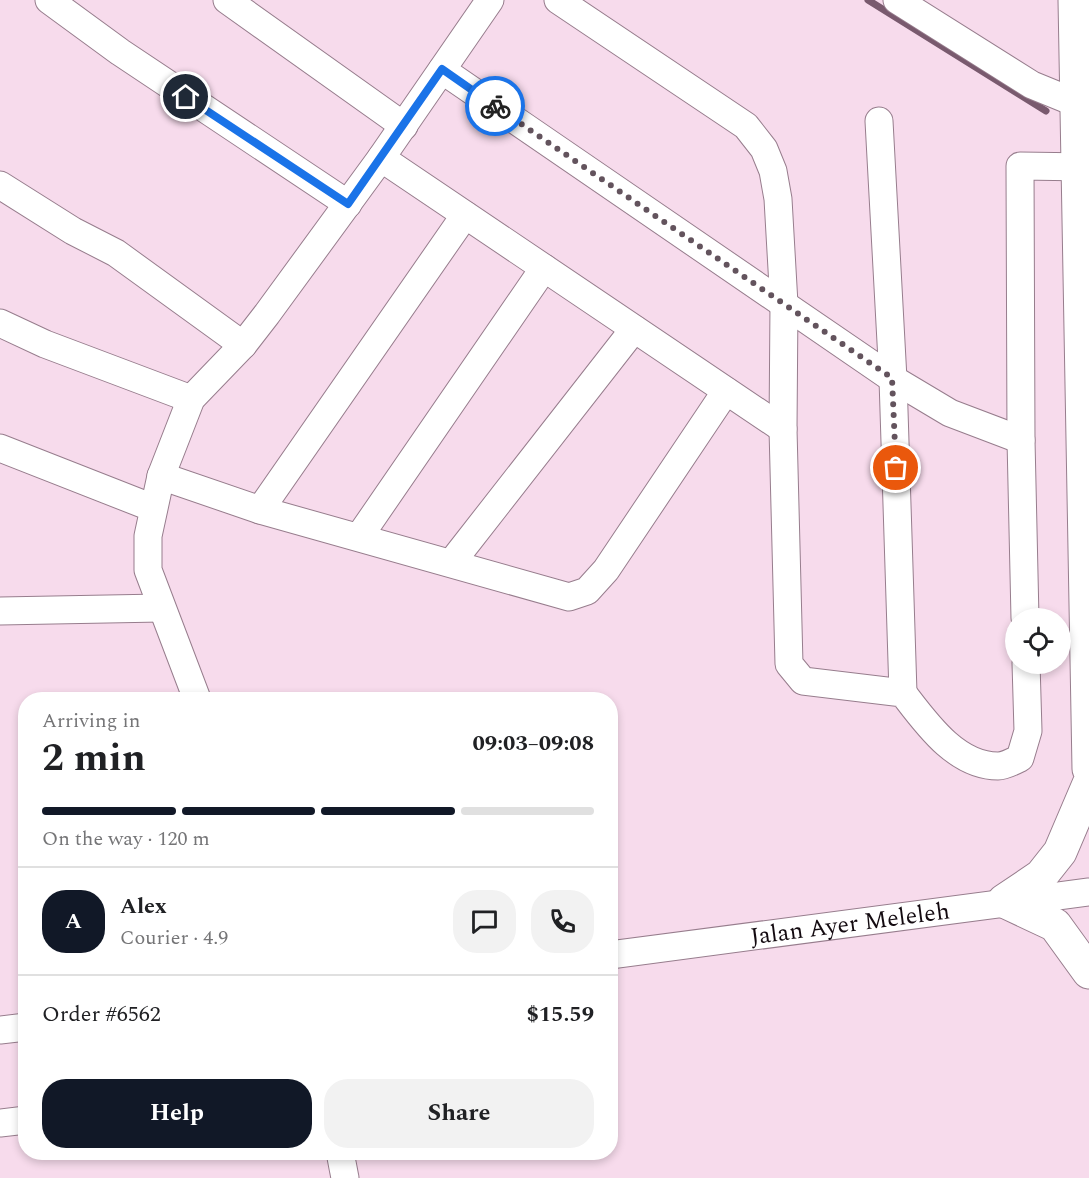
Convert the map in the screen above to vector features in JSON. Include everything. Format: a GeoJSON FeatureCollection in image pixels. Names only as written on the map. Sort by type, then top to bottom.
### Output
{"type":"FeatureCollection","features":[{"type":"Feature","properties":{"kind":"highway"},"geometry":{"type":"LineString","coordinates":[[1075,0],[1076,103],[1082,167],[1089,769]]}},
{"type":"Feature","properties":{"kind":"highway"},"geometry":{"type":"LineString","coordinates":[[1004,901],[1041,876],[1060,852],[1089,784]]}},
{"type":"Feature","properties":{"kind":"highway"},"geometry":{"type":"LineString","coordinates":[[1004,901],[1054,925],[1089,972]]}},
{"type":"Feature","properties":{"kind":"street"},"geometry":{"type":"LineString","coordinates":[[49,0],[120,52],[348,204]]}},
{"type":"Feature","properties":{"kind":"street"},"geometry":{"type":"LineString","coordinates":[[227,0],[404,126]]}},
{"type":"Feature","properties":{"kind":"street"},"geometry":{"type":"LineString","coordinates":[[558,0],[746,126],[764,150],[773,171],[778,199],[784,304],[783,429],[789,664],[803,681],[903,693]]}},
{"type":"Feature","properties":{"kind":"street"},"geometry":{"type":"LineString","coordinates":[[897,0],[1032,85],[1076,103]]}},
{"type":"Feature","properties":{"kind":"street"},"geometry":{"type":"LineString","coordinates":[[194,692],[148,570],[148,536],[160,476],[191,399],[243,345],[348,204],[442,69],[481,3]]}},
{"type":"Feature","properties":{"kind":"street"},"geometry":{"type":"LineString","coordinates":[[442,69],[892,378],[950,413],[1021,440]]}},
{"type":"Feature","properties":{"kind":"street"},"geometry":{"type":"LineString","coordinates":[[879,121],[892,378],[903,693],[943,741],[978,763],[1000,767],[1020,758],[1028,731],[1026,674]]}},
{"type":"Feature","properties":{"kind":"street"},"geometry":{"type":"LineString","coordinates":[[381,158],[783,429]]}},
{"type":"Feature","properties":{"kind":"street"},"geometry":{"type":"LineString","coordinates":[[1025,608],[1021,440],[1020,166],[1082,167]]}},
{"type":"Feature","properties":{"kind":"street"},"geometry":{"type":"LineString","coordinates":[[0,185],[63,225],[116,253],[243,345]]}},
{"type":"Feature","properties":{"kind":"street"},"geometry":{"type":"LineString","coordinates":[[260,510],[465,215]]}},
{"type":"Feature","properties":{"kind":"street"},"geometry":{"type":"LineString","coordinates":[[359,537],[544,268]]}},
{"type":"Feature","properties":{"kind":"street"},"geometry":{"type":"LineString","coordinates":[[0,323],[56,348],[191,399]]}},
{"type":"Feature","properties":{"kind":"street"},"geometry":{"type":"LineString","coordinates":[[452,562],[634,329]]}},
{"type":"Feature","properties":{"kind":"street"},"geometry":{"type":"LineString","coordinates":[[160,476],[260,510],[452,562],[569,597],[587,591],[606,570],[726,391]]}},
{"type":"Feature","properties":{"kind":"street"},"geometry":{"type":"LineString","coordinates":[[0,448],[153,508]]}},
{"type":"Feature","properties":{"kind":"street"},"geometry":{"type":"LineString","coordinates":[[0,611],[161,608]]}},
{"type":"Feature","properties":{"kind":"street","name":"Jalan Ayer Meleleh"},"geometry":{"type":"LineString","coordinates":[[618,949],[1089,892]]}},
{"type":"Feature","properties":{"kind":"street"},"geometry":{"type":"LineString","coordinates":[[0,1030],[18,1028]]}},
{"type":"Feature","properties":{"kind":"street"},"geometry":{"type":"LineString","coordinates":[[0,1123],[18,1121]]}},
{"type":"Feature","properties":{"kind":"street"},"geometry":{"type":"LineString","coordinates":[[342,1160],[345,1178]]}},
{"type":"Feature","properties":{"kind":"waterway"},"geometry":{"type":"LineString","coordinates":[[868,0],[1046,111]]}},
{"type":"Feature","properties":{"kind":"way so far"},"geometry":{"type":"LineString","coordinates":[[495,106],[892,378],[896,468]]}},
{"type":"Feature","properties":{"kind":"route"},"geometry":{"type":"LineString","coordinates":[[186,97],[348,204],[442,69],[495,106]]}}]}
